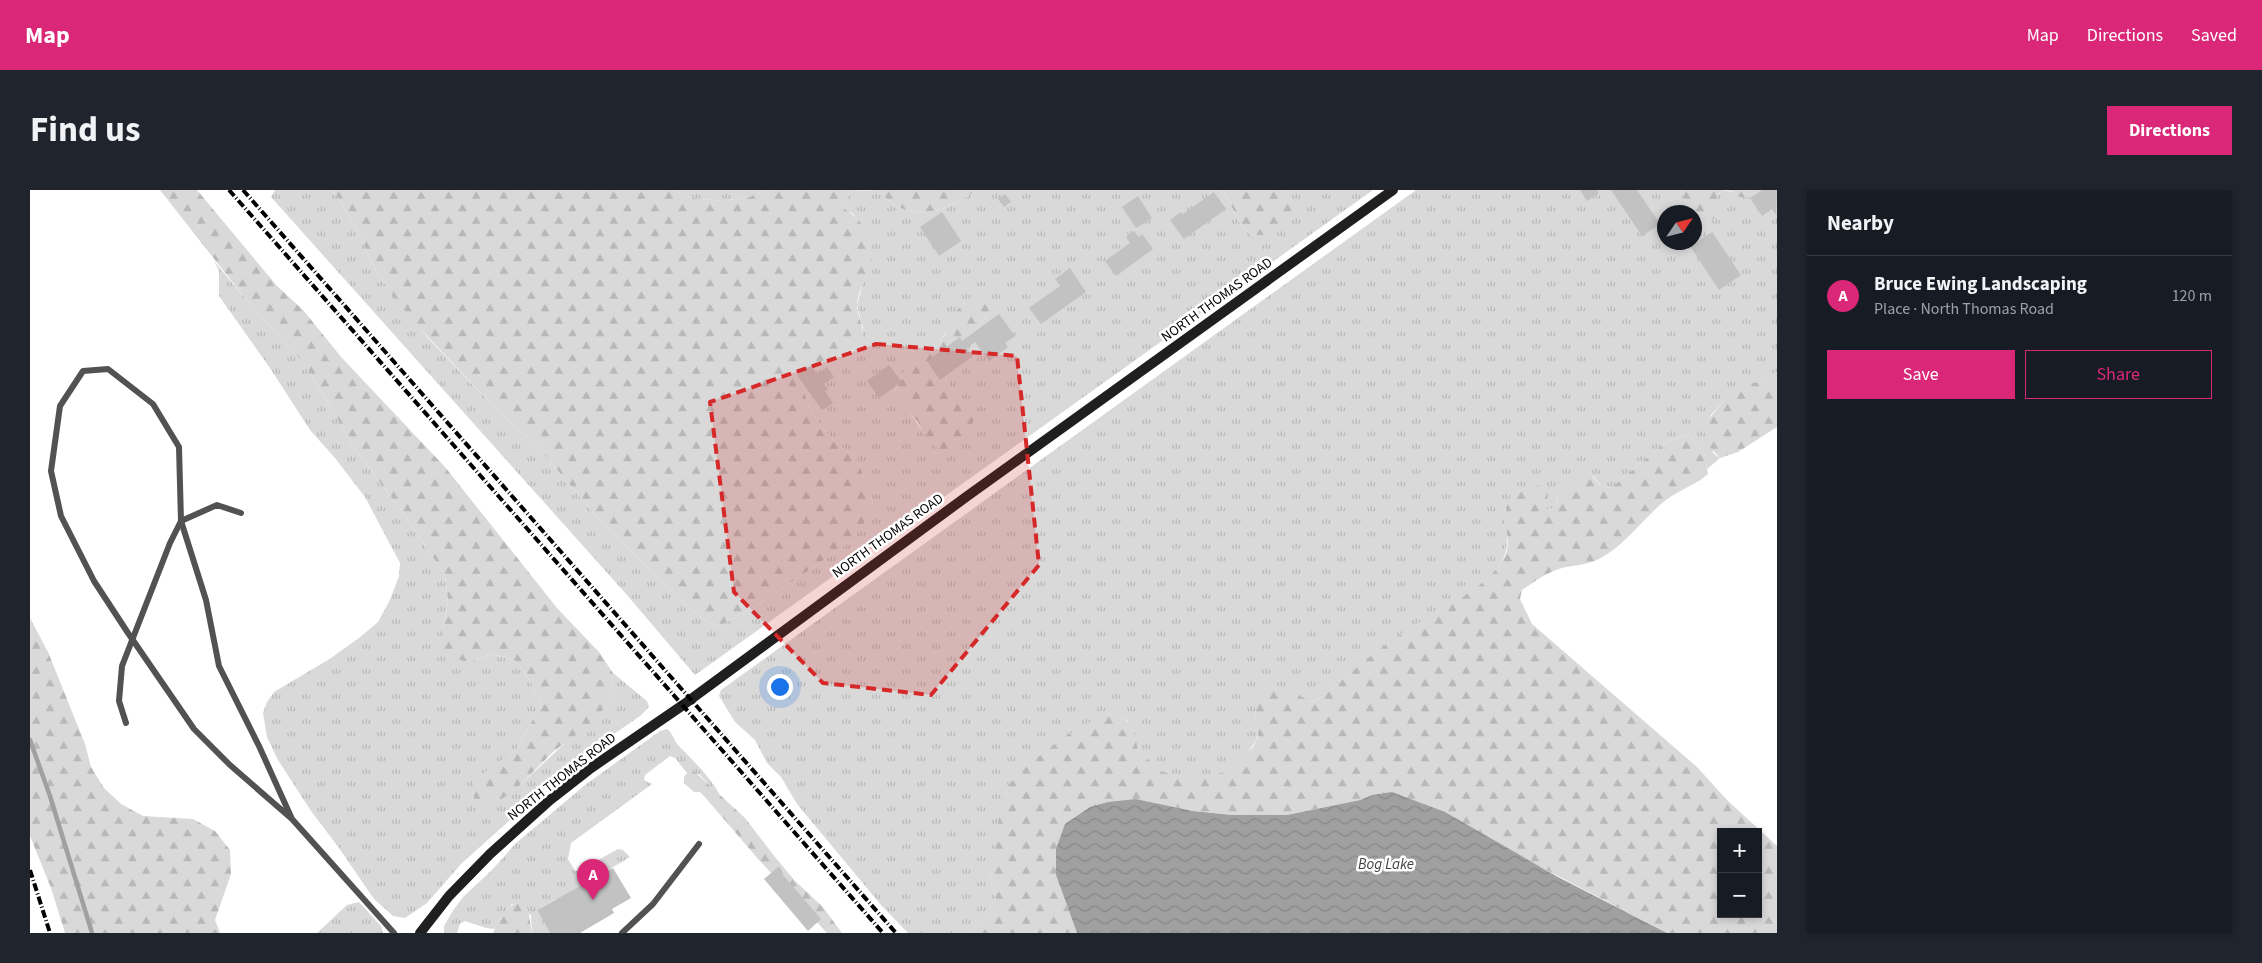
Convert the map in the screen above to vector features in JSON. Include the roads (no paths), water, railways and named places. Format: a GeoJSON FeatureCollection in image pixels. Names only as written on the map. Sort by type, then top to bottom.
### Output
{"type":"FeatureCollection","features":[{"type":"Feature","properties":{"kind":"main road","name":"NORTH THOMAS ROAD"},"geometry":{"type":"LineString","coordinates":[[422,932],[449,896],[518,827],[591,768],[683,704],[966,497],[1393,190]]}},
{"type":"Feature","properties":{"kind":"lane"},"geometry":{"type":"LineString","coordinates":[[292,819],[259,746],[219,666],[206,600],[181,521],[179,447],[153,404],[108,369],[83,371],[60,406],[51,471],[61,516],[94,581],[132,640],[194,729],[230,765],[292,819],[394,933]]}},
{"type":"Feature","properties":{"kind":"lane"},"geometry":{"type":"LineString","coordinates":[[126,723],[119,701],[122,666],[170,543],[181,521],[217,505],[241,513]]}},
{"type":"Feature","properties":{"kind":"lane"},"geometry":{"type":"LineString","coordinates":[[622,933],[652,904],[699,844]]}},
{"type":"Feature","properties":{"kind":"water","name":"Bog Lake"},"geometry":{"type":"Polygon","coordinates":[[[1392,792],[1445,812],[1558,877],[1667,933],[1077,933],[1056,875],[1056,849],[1065,824],[1090,807],[1108,802],[1136,799],[1193,811],[1232,815],[1287,815],[1392,792]]]}},
{"type":"Feature","properties":{"kind":"waterway"},"geometry":{"type":"LineString","coordinates":[[30,740],[50,796],[92,933]]}},
{"type":"Feature","properties":{"kind":"railway"},"geometry":{"type":"LineString","coordinates":[[229,190],[883,933]]}},
{"type":"Feature","properties":{"kind":"railway"},"geometry":{"type":"LineString","coordinates":[[243,190],[896,933]]}},
{"type":"Feature","properties":{"kind":"railway"},"geometry":{"type":"LineString","coordinates":[[30,870],[50,933]]}},
{"type":"Feature","properties":{"kind":"place","name":"Bruce Ewing Landscaping"},"geometry":{"type":"Point","coordinates":[593,900]}}]}
